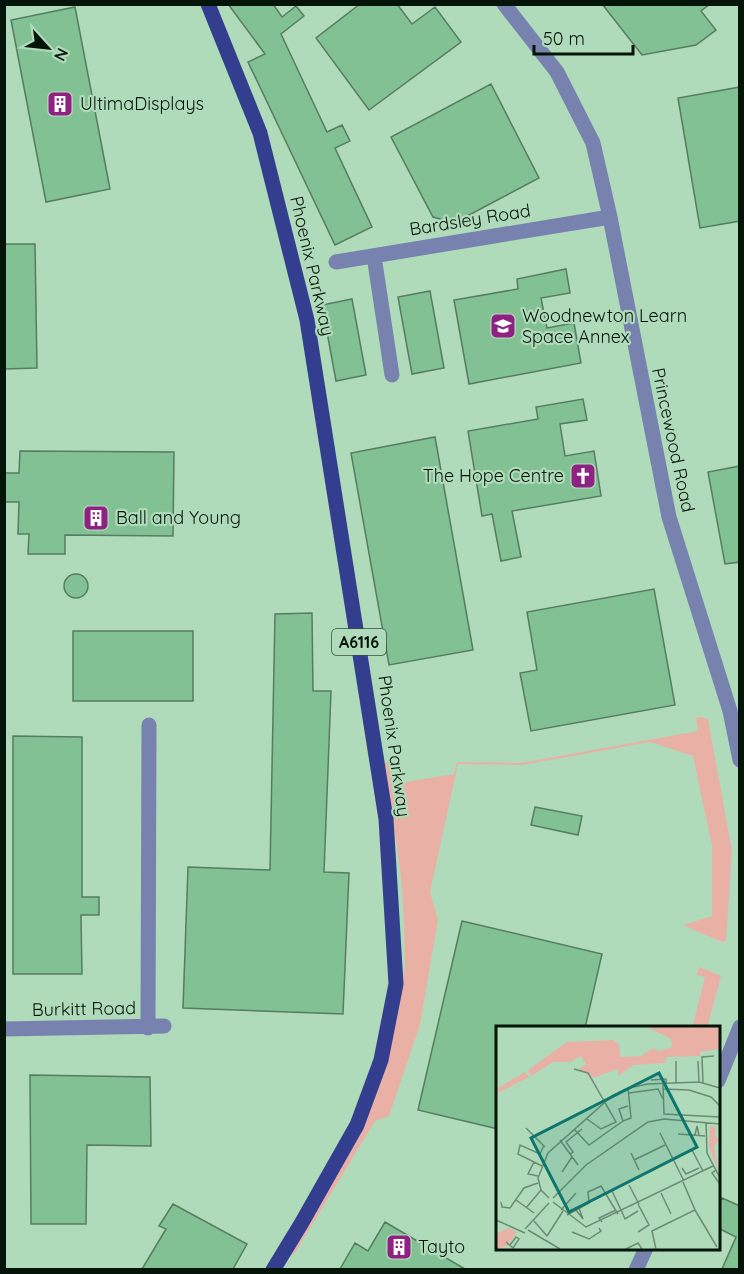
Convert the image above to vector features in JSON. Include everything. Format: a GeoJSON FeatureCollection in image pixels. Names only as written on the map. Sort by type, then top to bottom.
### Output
{"type":"FeatureCollection","features":[{"type":"Feature","properties":{"kind":"main road","name":"Phoenix Parkway"},"geometry":{"type":"LineString","coordinates":[[208,4],[260,133],[307,320],[386,819],[396,984],[381,1060],[357,1125],[273,1269]]}},
{"type":"Feature","properties":{"kind":"street","name":"Princewood Road"},"geometry":{"type":"LineString","coordinates":[[504,4],[557,72],[585,125],[598,163],[669,517],[730,711],[740,760]]}},
{"type":"Feature","properties":{"kind":"street","name":"Bardsley Road"},"geometry":{"type":"LineString","coordinates":[[336,262],[610,217]]}},
{"type":"Feature","properties":{"kind":"street"},"geometry":{"type":"LineString","coordinates":[[374,256],[392,375]]}},
{"type":"Feature","properties":{"kind":"street"},"geometry":{"type":"LineString","coordinates":[[148,725],[148,1028]]}},
{"type":"Feature","properties":{"kind":"street","name":"Burkitt Road"},"geometry":{"type":"LineString","coordinates":[[4,1029],[164,1026]]}},
{"type":"Feature","properties":{"kind":"street"},"geometry":{"type":"LineString","coordinates":[[720,1076],[740,1027]]}},
{"type":"Feature","properties":{"kind":"street"},"geometry":{"type":"LineString","coordinates":[[636,1269],[645,1250]]}},
{"type":"Feature","properties":{"kind":"shaded area"},"geometry":{"type":"Polygon","coordinates":[[[696,718],[708,719],[732,851],[726,941],[722,942],[683,925],[712,916],[712,846],[693,756],[650,742],[522,765],[458,764],[430,892],[438,920],[420,1025],[389,1116],[375,1121],[295,1253],[282,1259],[391,1045],[405,967],[401,876],[385,763],[388,761],[394,784],[454,774],[457,762],[521,763],[698,731],[696,718]]]}},
{"type":"Feature","properties":{"kind":"shaded area"},"geometry":{"type":"Polygon","coordinates":[[[700,967],[721,976],[708,1026],[693,1026],[705,977],[696,975],[700,967]]]}},
{"type":"Feature","properties":{"kind":"building"},"geometry":{"type":"Polygon","coordinates":[[[228,4],[273,4],[282,17],[296,6],[304,16],[281,34],[327,132],[342,125],[350,141],[335,148],[372,227],[335,245],[248,62],[265,54],[228,4]]]}},
{"type":"Feature","properties":{"kind":"building"},"geometry":{"type":"Polygon","coordinates":[[[360,4],[397,4],[412,24],[435,7],[461,42],[369,110],[316,38],[360,4]]]}},
{"type":"Feature","properties":{"kind":"building"},"geometry":{"type":"Polygon","coordinates":[[[602,4],[710,4],[701,11],[716,30],[696,45],[642,55],[602,4]]]}},
{"type":"Feature","properties":{"kind":"building","name":"UltimaDisplays"},"geometry":{"type":"Polygon","coordinates":[[[75,7],[110,189],[46,202],[11,20],[75,7]]]}},
{"type":"Feature","properties":{"kind":"building"},"geometry":{"type":"Polygon","coordinates":[[[491,84],[539,178],[454,223],[433,217],[391,137],[491,84]]]}},
{"type":"Feature","properties":{"kind":"building"},"geometry":{"type":"Polygon","coordinates":[[[740,87],[740,221],[700,228],[678,98],[740,87]]]}},
{"type":"Feature","properties":{"kind":"building"},"geometry":{"type":"Polygon","coordinates":[[[4,244],[35,244],[37,368],[4,369],[4,244]]]}},
{"type":"Feature","properties":{"kind":"building","name":"Woodnewton Learn Space Annex"},"geometry":{"type":"Polygon","coordinates":[[[566,269],[570,293],[541,298],[547,328],[574,323],[581,363],[469,384],[454,300],[518,289],[517,279],[566,269]]]}},
{"type":"Feature","properties":{"kind":"building"},"geometry":{"type":"Polygon","coordinates":[[[430,291],[444,368],[412,374],[398,297],[430,291]]]}},
{"type":"Feature","properties":{"kind":"building"},"geometry":{"type":"Polygon","coordinates":[[[352,299],[366,375],[336,381],[322,305],[352,299]]]}},
{"type":"Feature","properties":{"kind":"building"},"geometry":{"type":"Polygon","coordinates":[[[583,399],[587,420],[560,424],[565,456],[594,451],[601,496],[512,511],[521,557],[501,561],[492,514],[482,516],[468,431],[538,419],[536,407],[583,399]]]}},
{"type":"Feature","properties":{"kind":"building"},"geometry":{"type":"Polygon","coordinates":[[[435,437],[473,650],[389,665],[351,453],[435,437]]]}},
{"type":"Feature","properties":{"kind":"building","name":"Ball and Young"},"geometry":{"type":"Polygon","coordinates":[[[20,451],[174,452],[173,536],[65,535],[65,554],[28,554],[29,534],[18,534],[19,502],[4,502],[4,473],[19,473],[20,451]]]}},
{"type":"Feature","properties":{"kind":"building"},"geometry":{"type":"Polygon","coordinates":[[[740,466],[740,562],[725,564],[708,472],[740,466]]]}},
{"type":"Feature","properties":{"kind":"building"},"geometry":{"type":"Polygon","coordinates":[[[76,574],[85,577],[88,586],[85,595],[76,598],[67,595],[64,586],[67,577],[76,574]]]}},
{"type":"Feature","properties":{"kind":"building"},"geometry":{"type":"Polygon","coordinates":[[[654,589],[675,705],[531,731],[520,673],[537,670],[527,612],[654,589]]]}},
{"type":"Feature","properties":{"kind":"building"},"geometry":{"type":"Polygon","coordinates":[[[312,613],[313,691],[331,691],[324,872],[349,873],[343,1014],[183,1008],[188,867],[270,870],[275,614],[312,613]]]}},
{"type":"Feature","properties":{"kind":"building"},"geometry":{"type":"Polygon","coordinates":[[[73,631],[193,631],[193,701],[73,701],[73,631]]]}},
{"type":"Feature","properties":{"kind":"building"},"geometry":{"type":"Polygon","coordinates":[[[13,736],[82,737],[82,897],[99,897],[99,915],[81,915],[82,974],[13,974],[13,736]]]}},
{"type":"Feature","properties":{"kind":"building"},"geometry":{"type":"Polygon","coordinates":[[[535,807],[582,816],[578,835],[531,825],[535,807]]]}},
{"type":"Feature","properties":{"kind":"building"},"geometry":{"type":"Polygon","coordinates":[[[462,921],[602,954],[585,1026],[496,1026],[496,1129],[418,1110],[462,921]]]}},
{"type":"Feature","properties":{"kind":"building"},"geometry":{"type":"Polygon","coordinates":[[[30,1075],[150,1077],[151,1146],[87,1145],[86,1224],[31,1224],[30,1075]]]}},
{"type":"Feature","properties":{"kind":"building"},"geometry":{"type":"Polygon","coordinates":[[[722,1198],[740,1206],[740,1269],[722,1269],[736,1237],[720,1229],[722,1198]]]}},
{"type":"Feature","properties":{"kind":"building"},"geometry":{"type":"Polygon","coordinates":[[[173,1204],[247,1244],[233,1269],[142,1269],[166,1229],[159,1226],[173,1204]]]}},
{"type":"Feature","properties":{"kind":"building","name":"Tayto"},"geometry":{"type":"Polygon","coordinates":[[[385,1222],[465,1269],[340,1269],[355,1243],[368,1251],[385,1222]]]}},
{"type":"Feature","properties":{"kind":"place","name":"UltimaDisplays"},"geometry":{"type":"Point","coordinates":[60,104]}},
{"type":"Feature","properties":{"kind":"place","name":"Woodnewton Learn Space Annex"},"geometry":{"type":"Point","coordinates":[503,326]}},
{"type":"Feature","properties":{"kind":"place","name":"The Hope Centre"},"geometry":{"type":"Point","coordinates":[583,476]}},
{"type":"Feature","properties":{"kind":"place","name":"Ball and Young"},"geometry":{"type":"Point","coordinates":[96,518]}},
{"type":"Feature","properties":{"kind":"place","name":"Tayto"},"geometry":{"type":"Point","coordinates":[399,1247]}}]}
